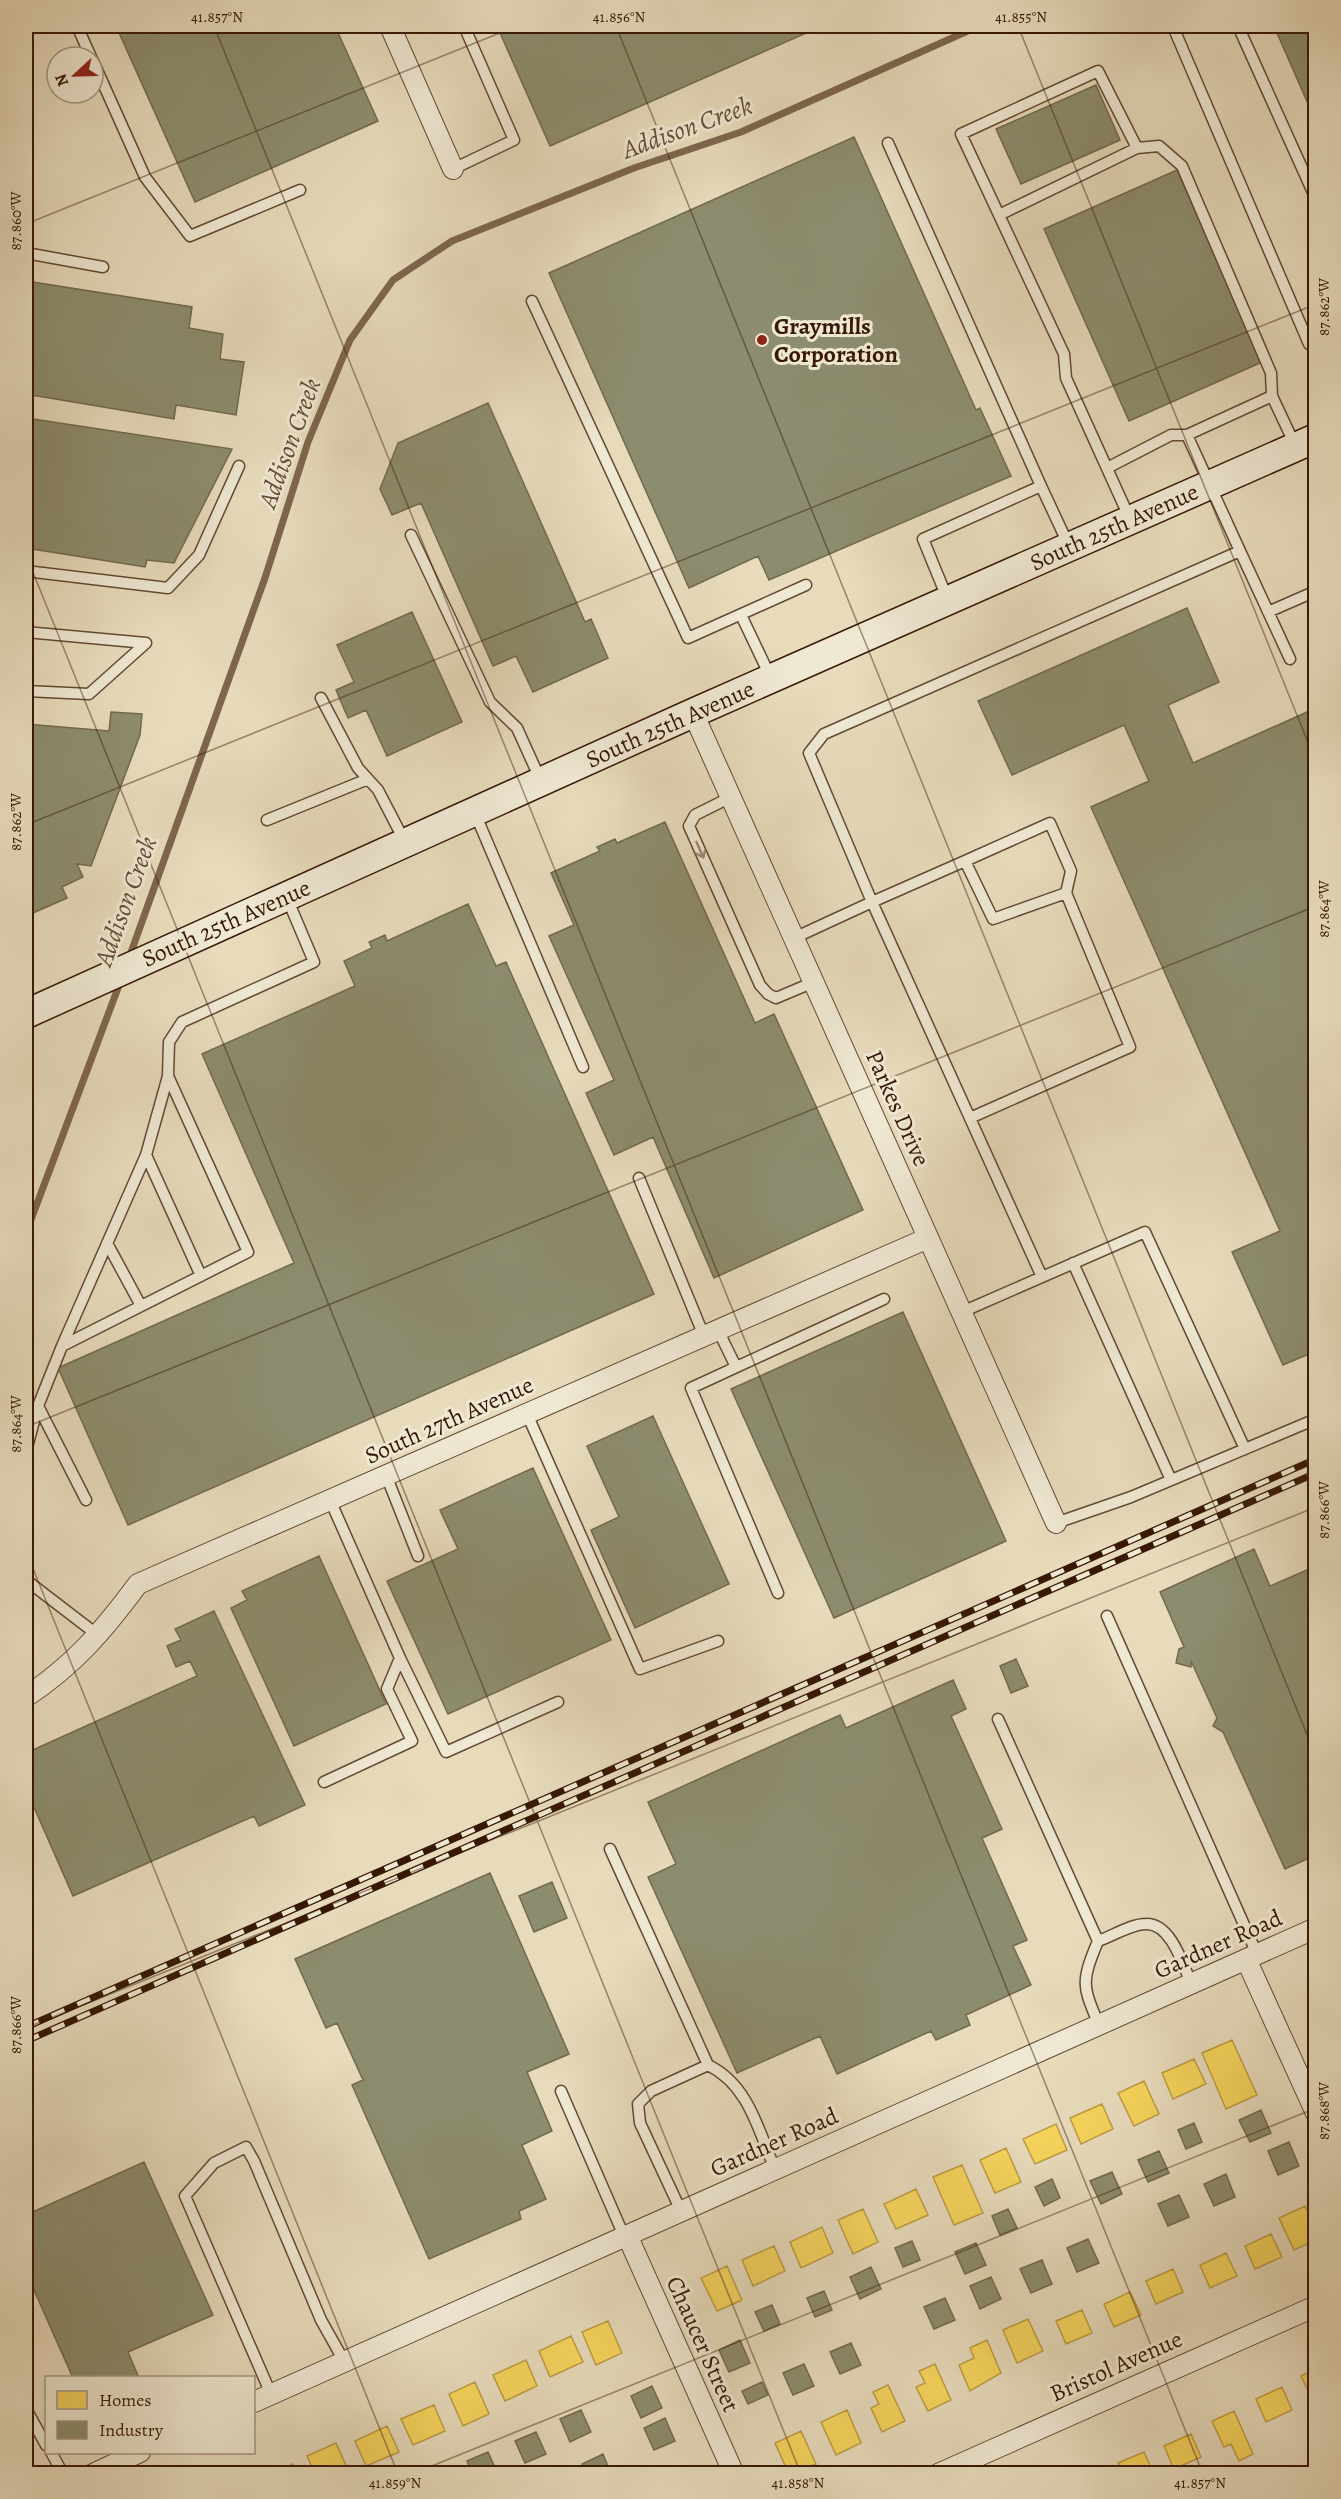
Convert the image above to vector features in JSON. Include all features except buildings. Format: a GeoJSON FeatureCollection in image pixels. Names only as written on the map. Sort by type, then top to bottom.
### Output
{"type":"FeatureCollection","features":[{"type":"Feature","properties":{"kind":"main road","name":"South 25th Avenue"},"geometry":{"type":"LineString","coordinates":[[26,1014],[286,895],[1305,442]]}},
{"type":"Feature","properties":{"kind":"street"},"geometry":{"type":"LineString","coordinates":[[390,26],[453,169]]}},
{"type":"Feature","properties":{"kind":"street","name":"Parkes Drive"},"geometry":{"type":"LineString","coordinates":[[693,713],[1056,1523]]}},
{"type":"Feature","properties":{"kind":"street","name":"South 27th Avenue"},"geometry":{"type":"LineString","coordinates":[[26,1697],[63,1671],[99,1636],[138,1584],[928,1238]]}},
{"type":"Feature","properties":{"kind":"street","name":"Gardner Road"},"geometry":{"type":"LineString","coordinates":[[262,2398],[1316,1928]]}},
{"type":"Feature","properties":{"kind":"street"},"geometry":{"type":"LineString","coordinates":[[1251,1957],[1316,2113]]}},
{"type":"Feature","properties":{"kind":"street","name":"Chaucer Street"},"geometry":{"type":"LineString","coordinates":[[625,2236],[734,2474]]}},
{"type":"Feature","properties":{"kind":"street","name":"Bristol Avenue"},"geometry":{"type":"LineString","coordinates":[[938,2474],[1316,2306]]}},
{"type":"Feature","properties":{"kind":"street"},"geometry":{"type":"LineString","coordinates":[[93,2474],[136,2454]]}},
{"type":"Feature","properties":{"kind":"lane"},"geometry":{"type":"LineString","coordinates":[[77,26],[86,45]]}},
{"type":"Feature","properties":{"kind":"lane"},"geometry":{"type":"LineString","coordinates":[[453,169],[514,140],[464,26]]}},
{"type":"Feature","properties":{"kind":"lane"},"geometry":{"type":"LineString","coordinates":[[1180,26],[1174,29],[1304,333],[1309,344],[1316,341]]}},
{"type":"Feature","properties":{"kind":"lane"},"geometry":{"type":"LineString","coordinates":[[1238,26],[1316,199]]}},
{"type":"Feature","properties":{"kind":"lane"},"geometry":{"type":"LineString","coordinates":[[1130,519],[1066,378],[1064,354],[961,134],[1098,70],[1137,148]]}},
{"type":"Feature","properties":{"kind":"lane"},"geometry":{"type":"LineString","coordinates":[[105,88],[145,177],[190,236],[300,190]]}},
{"type":"Feature","properties":{"kind":"lane"},"geometry":{"type":"LineString","coordinates":[[888,143],[1069,547]]}},
{"type":"Feature","properties":{"kind":"lane"},"geometry":{"type":"LineString","coordinates":[[999,215],[1137,148],[1159,146],[1182,166],[1271,374],[1272,396],[1305,442]]}},
{"type":"Feature","properties":{"kind":"lane"},"geometry":{"type":"LineString","coordinates":[[26,253],[103,267]]}},
{"type":"Feature","properties":{"kind":"lane"},"geometry":{"type":"LineString","coordinates":[[532,301],[688,638],[806,585]]}},
{"type":"Feature","properties":{"kind":"lane"},"geometry":{"type":"LineString","coordinates":[[1107,468],[1171,435],[1187,435],[1272,396]]}},
{"type":"Feature","properties":{"kind":"lane"},"geometry":{"type":"LineString","coordinates":[[1187,435],[1290,658]]}},
{"type":"Feature","properties":{"kind":"lane"},"geometry":{"type":"LineString","coordinates":[[26,571],[168,588],[199,555],[239,466]]}},
{"type":"Feature","properties":{"kind":"lane"},"geometry":{"type":"LineString","coordinates":[[948,600],[923,539],[1041,486]]}},
{"type":"Feature","properties":{"kind":"lane"},"geometry":{"type":"LineString","coordinates":[[411,536],[490,702],[517,728],[541,781]]}},
{"type":"Feature","properties":{"kind":"lane"},"geometry":{"type":"LineString","coordinates":[[1042,1277],[872,902],[809,753],[824,734],[1240,551]]}},
{"type":"Feature","properties":{"kind":"lane"},"geometry":{"type":"LineString","coordinates":[[1268,612],[1316,591]]}},
{"type":"Feature","properties":{"kind":"lane"},"geometry":{"type":"LineString","coordinates":[[741,615],[771,679]]}},
{"type":"Feature","properties":{"kind":"lane"},"geometry":{"type":"LineString","coordinates":[[26,632],[146,643],[88,694],[26,691]]}},
{"type":"Feature","properties":{"kind":"lane"},"geometry":{"type":"LineString","coordinates":[[321,698],[358,768],[378,790],[405,842]]}},
{"type":"Feature","properties":{"kind":"lane"},"geometry":{"type":"LineString","coordinates":[[267,820],[368,779]]}},
{"type":"Feature","properties":{"kind":"lane"},"geometry":{"type":"LineString","coordinates":[[731,797],[695,814],[689,826],[760,985],[768,994],[776,998],[814,982]]}},
{"type":"Feature","properties":{"kind":"lane"},"geometry":{"type":"LineString","coordinates":[[474,811],[583,1067]]}},
{"type":"Feature","properties":{"kind":"lane"},"geometry":{"type":"LineString","coordinates":[[794,938],[1050,823],[1071,871],[1066,892],[1130,1047],[970,1118]]}},
{"type":"Feature","properties":{"kind":"lane"},"geometry":{"type":"LineString","coordinates":[[965,861],[993,919],[1066,892]]}},
{"type":"Feature","properties":{"kind":"lane"},"geometry":{"type":"LineString","coordinates":[[26,1451],[38,1406],[62,1346],[146,1155],[168,1076],[169,1042],[182,1023],[314,962],[286,895]]}},
{"type":"Feature","properties":{"kind":"lane"},"geometry":{"type":"LineString","coordinates":[[62,1346],[248,1252],[168,1076]]}},
{"type":"Feature","properties":{"kind":"lane"},"geometry":{"type":"LineString","coordinates":[[146,1155],[201,1276]]}},
{"type":"Feature","properties":{"kind":"lane"},"geometry":{"type":"LineString","coordinates":[[639,1178],[711,1333],[736,1367]]}},
{"type":"Feature","properties":{"kind":"lane"},"geometry":{"type":"LineString","coordinates":[[962,1312],[1145,1232],[1245,1449]]}},
{"type":"Feature","properties":{"kind":"lane"},"geometry":{"type":"LineString","coordinates":[[107,1243],[141,1306]]}},
{"type":"Feature","properties":{"kind":"lane"},"geometry":{"type":"LineString","coordinates":[[1073,1263],[1171,1480]]}},
{"type":"Feature","properties":{"kind":"lane"},"geometry":{"type":"LineString","coordinates":[[778,1593],[691,1388],[884,1299]]}},
{"type":"Feature","properties":{"kind":"lane"},"geometry":{"type":"LineString","coordinates":[[38,1406],[86,1500]]}},
{"type":"Feature","properties":{"kind":"lane"},"geometry":{"type":"LineString","coordinates":[[527,1414],[640,1669],[718,1641]]}},
{"type":"Feature","properties":{"kind":"lane"},"geometry":{"type":"LineString","coordinates":[[1056,1523],[1171,1480],[1316,1419]]}},
{"type":"Feature","properties":{"kind":"lane"},"geometry":{"type":"LineString","coordinates":[[386,1476],[418,1556]]}},
{"type":"Feature","properties":{"kind":"lane"},"geometry":{"type":"LineString","coordinates":[[330,1500],[400,1658],[446,1752],[558,1702]]}},
{"type":"Feature","properties":{"kind":"lane"},"geometry":{"type":"LineString","coordinates":[[26,1580],[99,1636]]}},
{"type":"Feature","properties":{"kind":"lane"},"geometry":{"type":"LineString","coordinates":[[1107,1616],[1251,1957]]}},
{"type":"Feature","properties":{"kind":"lane"},"geometry":{"type":"LineString","coordinates":[[324,1782],[412,1742],[387,1689],[400,1658]]}},
{"type":"Feature","properties":{"kind":"lane"},"geometry":{"type":"LineString","coordinates":[[998,1719],[1098,1941],[1085,1976],[1084,1989],[1099,2025]]}},
{"type":"Feature","properties":{"kind":"lane"},"geometry":{"type":"LineString","coordinates":[[610,1849],[708,2065],[722,2072],[743,2093],[775,2169]]}},
{"type":"Feature","properties":{"kind":"lane"},"geometry":{"type":"LineString","coordinates":[[1098,1941],[1147,1923],[1161,1927],[1170,1939],[1191,1983]]}},
{"type":"Feature","properties":{"kind":"lane"},"geometry":{"type":"LineString","coordinates":[[681,2211],[640,2123],[638,2104],[651,2091],[708,2065]]}},
{"type":"Feature","properties":{"kind":"lane"},"geometry":{"type":"LineString","coordinates":[[561,2091],[625,2236]]}},
{"type":"Feature","properties":{"kind":"lane"},"geometry":{"type":"LineString","coordinates":[[254,2376],[185,2196],[214,2163],[246,2148],[254,2161],[321,2320],[344,2361]]}},
{"type":"Feature","properties":{"kind":"lane"},"geometry":{"type":"LineString","coordinates":[[255,2380],[262,2398]]}},
{"type":"Feature","properties":{"kind":"lane"},"geometry":{"type":"LineString","coordinates":[[26,2409],[45,2443]]}},
{"type":"Feature","properties":{"kind":"lane"},"geometry":{"type":"LineString","coordinates":[[52,2454],[63,2474]]}},
{"type":"Feature","properties":{"kind":"waterway","name":"Addison Creek"},"geometry":{"type":"LineString","coordinates":[[129,958],[265,578],[308,442],[350,340],[393,280],[452,241],[634,168],[741,132],[979,26]]}},
{"type":"Feature","properties":{"kind":"waterway","name":"Addison Creek"},"geometry":{"type":"LineString","coordinates":[[26,1233],[121,980]]}},
{"type":"Feature","properties":{"kind":"railway"},"geometry":{"type":"LineString","coordinates":[[26,2027],[1316,1459]]}},
{"type":"Feature","properties":{"kind":"railway"},"geometry":{"type":"LineString","coordinates":[[26,2041],[1316,1473]]}},
{"type":"Feature","properties":{"kind":"place","name":"Graymills Corporation"},"geometry":{"type":"Point","coordinates":[762,340]}}]}
